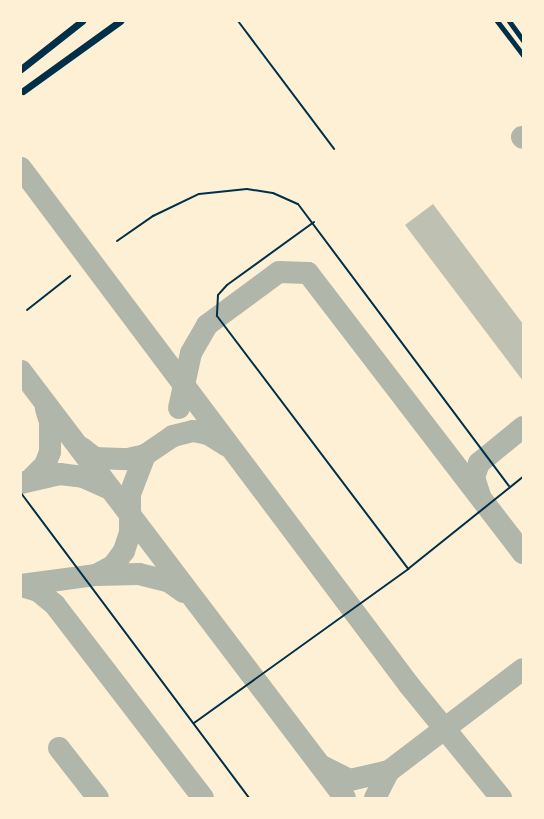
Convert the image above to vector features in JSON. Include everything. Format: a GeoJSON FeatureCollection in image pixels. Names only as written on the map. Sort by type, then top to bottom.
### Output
{"type":"FeatureCollection","features":[{"type":"Feature","properties":{"kind":"highway"},"geometry":{"type":"LineString","coordinates":[[21,69],[82,21]]}},
{"type":"Feature","properties":{"kind":"highway"},"geometry":{"type":"LineString","coordinates":[[23,91],[120,21]]}},
{"type":"Feature","properties":{"kind":"street"},"geometry":{"type":"LineString","coordinates":[[497,21],[523,55]]}},
{"type":"Feature","properties":{"kind":"street"},"geometry":{"type":"LineString","coordinates":[[509,21],[523,40]]}},
{"type":"Feature","properties":{"kind":"lane"},"geometry":{"type":"LineString","coordinates":[[238,21],[334,149]]}},
{"type":"Feature","properties":{"kind":"lane"},"geometry":{"type":"LineString","coordinates":[[117,241],[178,201],[220,190],[273,193],[298,204],[314,222],[509,486]]}},
{"type":"Feature","properties":{"kind":"lane"},"geometry":{"type":"LineString","coordinates":[[314,222],[227,285],[218,295],[217,316],[408,569]]}},
{"type":"Feature","properties":{"kind":"lane"},"geometry":{"type":"LineString","coordinates":[[27,310],[70,276]]}},
{"type":"Feature","properties":{"kind":"lane"},"geometry":{"type":"LineString","coordinates":[[194,723],[408,569],[523,477]]}},
{"type":"Feature","properties":{"kind":"lane"},"geometry":{"type":"LineString","coordinates":[[21,493],[249,798]]}},
{"type":"Feature","properties":{"kind":"building"},"geometry":{"type":"Polygon","coordinates":[[[433,204],[523,324],[523,381],[405,225],[433,204]]]}},
{"type":"Feature","properties":{"kind":"taxiway"},"geometry":{"type":"LineString","coordinates":[[21,168],[409,685],[501,798]]}},
{"type":"Feature","properties":{"kind":"taxiway"},"geometry":{"type":"LineString","coordinates":[[179,408],[191,353],[207,325],[279,272],[308,273],[523,553]]}},
{"type":"Feature","properties":{"kind":"taxiway"},"geometry":{"type":"LineString","coordinates":[[21,371],[345,798]]}},
{"type":"Feature","properties":{"kind":"taxiway"},"geometry":{"type":"LineString","coordinates":[[30,480],[45,465],[50,452],[50,422],[46,409]]}},
{"type":"Feature","properties":{"kind":"taxiway"},"geometry":{"type":"LineString","coordinates":[[480,496],[474,477],[479,463],[523,427]]}},
{"type":"Feature","properties":{"kind":"taxiway"},"geometry":{"type":"LineString","coordinates":[[82,448],[95,458],[128,459],[145,455],[173,436],[193,431],[208,434],[227,446]]}},
{"type":"Feature","properties":{"kind":"taxiway"},"geometry":{"type":"LineString","coordinates":[[96,575],[113,566],[124,551],[130,532],[130,494],[145,455]]}},
{"type":"Feature","properties":{"kind":"taxiway"},"geometry":{"type":"LineString","coordinates":[[21,483],[60,474],[83,477],[110,489]]}},
{"type":"Feature","properties":{"kind":"taxiway"},"geometry":{"type":"LineString","coordinates":[[21,585],[96,575],[139,574],[168,581],[184,592]]}},
{"type":"Feature","properties":{"kind":"taxiway"},"geometry":{"type":"LineString","coordinates":[[21,586],[38,591],[55,605],[203,798]]}},
{"type":"Feature","properties":{"kind":"taxiway"},"geometry":{"type":"LineString","coordinates":[[375,798],[389,771],[523,669]]}},
{"type":"Feature","properties":{"kind":"taxiway"},"geometry":{"type":"LineString","coordinates":[[59,748],[98,798]]}},
{"type":"Feature","properties":{"kind":"taxiway"},"geometry":{"type":"LineString","coordinates":[[324,767],[350,780],[389,771]]}}]}
